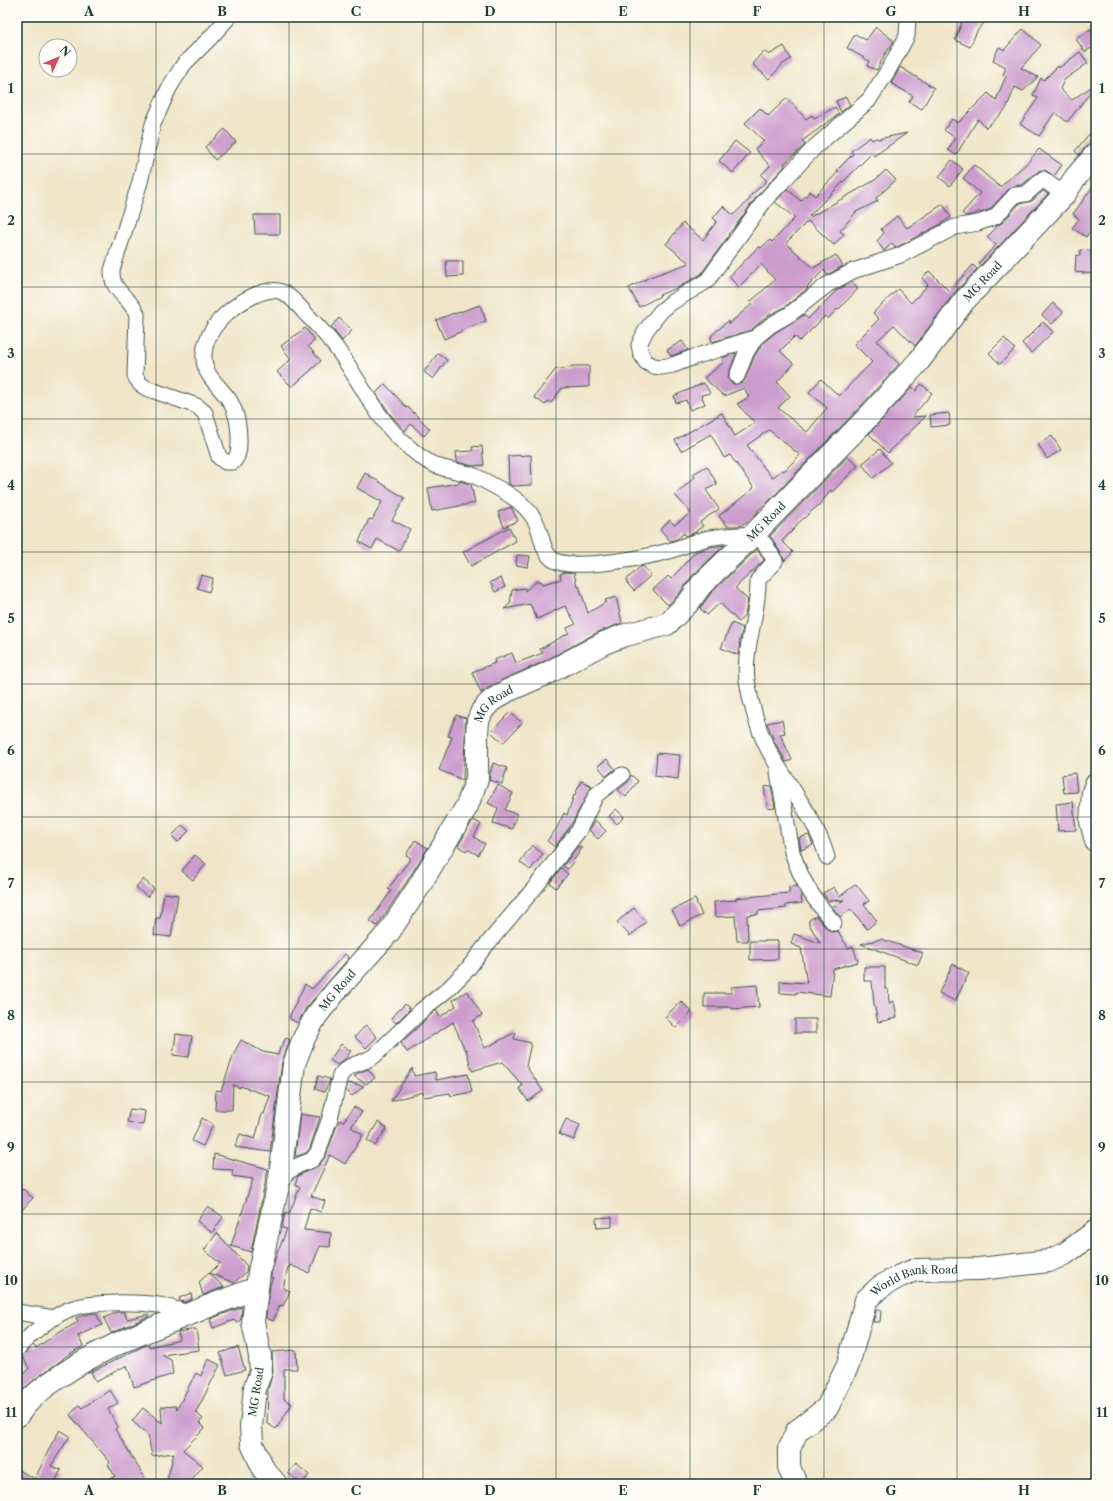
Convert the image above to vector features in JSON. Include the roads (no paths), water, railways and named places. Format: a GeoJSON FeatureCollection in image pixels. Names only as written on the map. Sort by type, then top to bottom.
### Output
{"type":"FeatureCollection","features":[{"type":"Feature","properties":{"kind":"main road","name":"MG Road"},"geometry":{"type":"LineString","coordinates":[[276,1484],[264,1470],[252,1444],[251,1427],[254,1387],[261,1372],[260,1356],[253,1322],[257,1288],[280,1177],[294,1064],[304,1038],[316,1016],[336,991],[389,932],[418,888],[467,806],[477,779],[477,734],[478,721],[482,711],[491,701],[507,691],[546,674],[604,643],[622,636],[667,624],[689,602],[701,585],[754,534],[919,361],[964,301],[1064,195],[1075,178],[1096,154]]}},
{"type":"Feature","properties":{"kind":"main road"},"geometry":{"type":"LineString","coordinates":[[1096,784],[1093,792],[1091,822],[1096,841]]}},
{"type":"Feature","properties":{"kind":"main road","name":"World Bank Road"},"geometry":{"type":"LineString","coordinates":[[796,1484],[789,1468],[789,1449],[797,1431],[827,1408],[848,1365],[866,1300],[880,1287],[915,1270],[979,1269],[1049,1261],[1066,1253],[1096,1231]]}},
{"type":"Feature","properties":{"kind":"main road"},"geometry":{"type":"LineString","coordinates":[[17,1416],[38,1391],[74,1366],[99,1352],[130,1338],[257,1288]]}},
{"type":"Feature","properties":{"kind":"street"},"geometry":{"type":"LineString","coordinates":[[229,17],[184,64],[169,88],[153,124],[140,182],[112,270],[114,282],[118,289],[134,306],[137,314],[135,376],[140,384],[146,388],[198,406],[205,412],[219,457],[225,462],[233,462],[237,458],[239,449],[239,434],[236,417],[230,402],[208,374],[204,356],[205,345],[210,333],[226,314],[245,300],[269,290],[282,292],[293,300],[311,319],[345,360],[370,402],[398,438],[425,460],[441,468],[458,470],[475,476],[518,501],[530,513],[538,526],[542,544],[549,557],[558,562],[594,564],[636,559],[670,551],[692,542],[711,537],[754,534],[765,544],[775,561],[758,580],[759,595],[750,639],[747,679],[751,702],[765,743],[777,765],[807,811],[823,842],[827,857]]}},
{"type":"Feature","properties":{"kind":"street"},"geometry":{"type":"LineString","coordinates":[[755,338],[689,358],[662,368],[653,366],[646,362],[641,354],[639,345],[646,330],[661,311],[672,302],[707,281],[765,200],[816,146],[869,100],[889,70],[907,36],[908,17]]}},
{"type":"Feature","properties":{"kind":"street"},"geometry":{"type":"LineString","coordinates":[[737,376],[746,353],[755,338],[771,325],[790,314],[827,285],[853,271],[901,255],[955,227],[978,223],[995,217],[1015,195],[1026,194],[1042,179],[1064,195]]}},
{"type":"Feature","properties":{"kind":"street"},"geometry":{"type":"LineString","coordinates":[[777,765],[792,852],[796,864],[803,881],[818,904],[834,923]]}},
{"type":"Feature","properties":{"kind":"street"},"geometry":{"type":"LineString","coordinates":[[280,1177],[299,1165],[312,1160],[318,1152],[330,1118],[340,1076],[343,1071],[348,1066],[368,1060],[374,1056],[467,970],[537,885],[579,830],[596,796],[622,775]]}},
{"type":"Feature","properties":{"kind":"street"},"geometry":{"type":"LineString","coordinates":[[17,1349],[40,1328],[54,1318],[72,1308],[91,1304],[113,1303],[163,1306],[191,1314]]}},
{"type":"Feature","properties":{"kind":"street"},"geometry":{"type":"LineString","coordinates":[[17,1312],[54,1318]]}}]}
